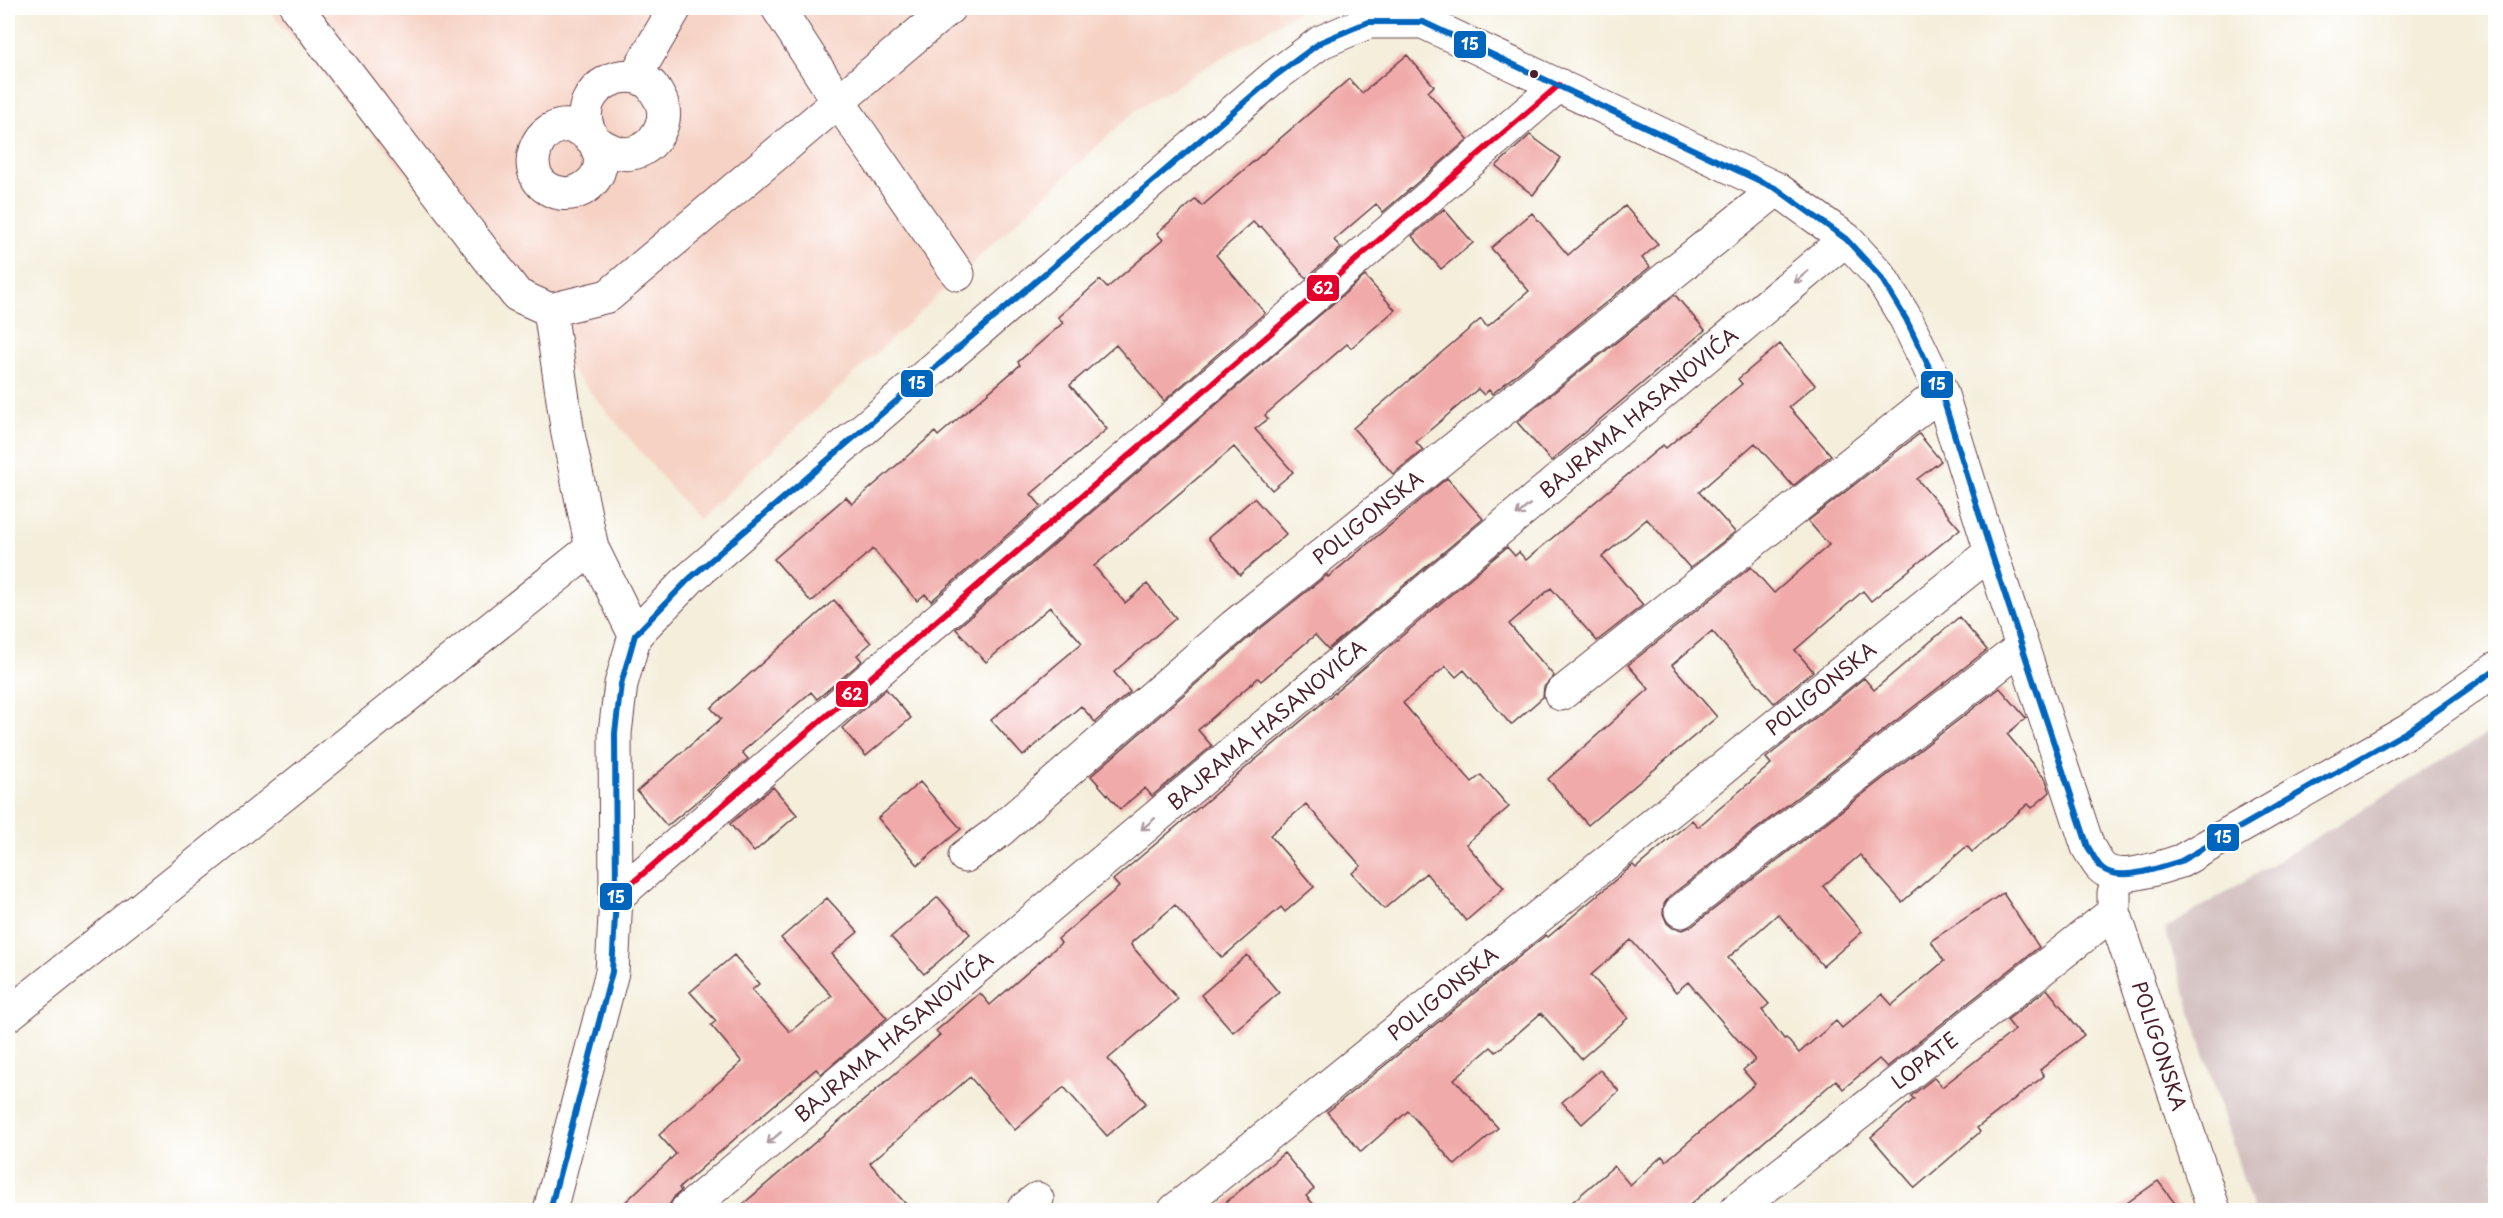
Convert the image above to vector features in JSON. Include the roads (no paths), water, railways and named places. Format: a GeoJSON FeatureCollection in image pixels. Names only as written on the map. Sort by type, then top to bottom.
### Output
{"type":"FeatureCollection","features":[{"type":"Feature","properties":{"kind":"street"},"geometry":{"type":"LineString","coordinates":[[297,8],[517,295],[550,310],[608,296],[949,8]]}},
{"type":"Feature","properties":{"kind":"street"},"geometry":{"type":"LineString","coordinates":[[635,77],[675,8]]}},
{"type":"Feature","properties":{"kind":"street"},"geometry":{"type":"LineString","coordinates":[[778,8],[838,101],[958,274]]}},
{"type":"Feature","properties":{"kind":"street"},"geometry":{"type":"LineString","coordinates":[[550,1210],[612,972],[616,897],[615,733],[621,684],[635,635],[689,579],[1275,76],[1321,42],[1368,22],[1423,15],[1559,85],[1778,189],[1846,239],[1880,276],[1906,319],[1941,392],[2088,847],[2102,868],[2119,874],[2150,871],[2181,861],[2408,731],[2496,669]]}},
{"type":"Feature","properties":{"kind":"street"},"geometry":{"type":"LineString","coordinates":[[615,77],[635,77],[653,88],[663,106],[662,127],[651,144],[633,153],[612,152],[594,141],[586,123],[587,103],[598,86],[615,77]]}},
{"type":"Feature","properties":{"kind":"street"},"geometry":{"type":"LineString","coordinates":[[616,897],[1559,85]]}},
{"type":"Feature","properties":{"kind":"street","name":"POLIGONSKA"},"geometry":{"type":"LineString","coordinates":[[965,856],[998,832],[1234,626],[1778,189]]}},
{"type":"Feature","properties":{"kind":"street","name":"BAJRAMA HASANOVIĆA"},"geometry":{"type":"LineString","coordinates":[[687,1210],[1846,239]]}},
{"type":"Feature","properties":{"kind":"street"},"geometry":{"type":"LineString","coordinates":[[550,310],[568,434],[592,548],[635,635]]}},
{"type":"Feature","properties":{"kind":"street"},"geometry":{"type":"LineString","coordinates":[[1561,694],[1941,392]]}},
{"type":"Feature","properties":{"kind":"street"},"geometry":{"type":"LineString","coordinates":[[8,1016],[592,548]]}},
{"type":"Feature","properties":{"kind":"street","name":"POLIGONSKA"},"geometry":{"type":"LineString","coordinates":[[1175,1210],[1991,552]]}},
{"type":"Feature","properties":{"kind":"street"},"geometry":{"type":"LineString","coordinates":[[1681,911],[2022,647]]}},
{"type":"Feature","properties":{"kind":"street","name":"POLIGONSKA"},"geometry":{"type":"LineString","coordinates":[[2119,874],[2114,893],[2114,912],[2214,1210]]}},
{"type":"Feature","properties":{"kind":"street","name":"LOPATE"},"geometry":{"type":"LineString","coordinates":[[1736,1210],[2114,912]]}}]}
